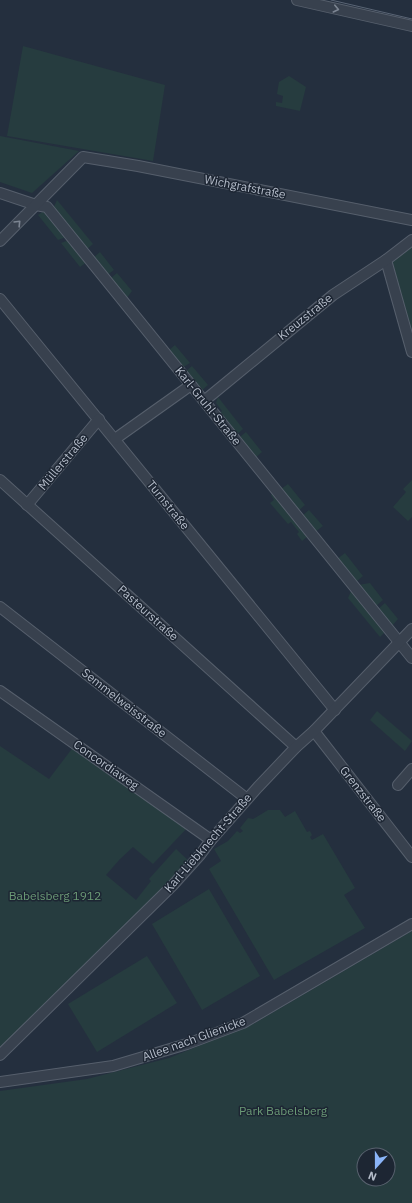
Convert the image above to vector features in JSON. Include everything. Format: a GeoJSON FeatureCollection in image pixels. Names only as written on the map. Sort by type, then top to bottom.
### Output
{"type":"FeatureCollection","features":[{"type":"Feature","properties":{"kind":"street"},"geometry":{"type":"LineString","coordinates":[[298,0],[412,26]]}},
{"type":"Feature","properties":{"kind":"street","name":"Wichgrafstraße"},"geometry":{"type":"LineString","coordinates":[[36,205],[83,157],[138,166],[412,220]]}},
{"type":"Feature","properties":{"kind":"street","name":"Karl-Gruhl-Straße"},"geometry":{"type":"LineString","coordinates":[[0,193],[36,205],[47,207],[412,658]]}},
{"type":"Feature","properties":{"kind":"street"},"geometry":{"type":"LineString","coordinates":[[0,241],[36,205]]}},
{"type":"Feature","properties":{"kind":"street","name":"Kreuzstraße"},"geometry":{"type":"LineString","coordinates":[[204,400],[333,295],[386,260],[412,240]]}},
{"type":"Feature","properties":{"kind":"street"},"geometry":{"type":"LineString","coordinates":[[386,260],[412,352]]}},
{"type":"Feature","properties":{"kind":"street","name":"Turnstraße"},"geometry":{"type":"LineString","coordinates":[[0,299],[335,710]]}},
{"type":"Feature","properties":{"kind":"street"},"geometry":{"type":"LineString","coordinates":[[115,439],[191,385]]}},
{"type":"Feature","properties":{"kind":"street","name":"Müllerstraße"},"geometry":{"type":"LineString","coordinates":[[27,505],[99,419]]}},
{"type":"Feature","properties":{"kind":"street","name":"Pasteurstraße"},"geometry":{"type":"LineString","coordinates":[[0,480],[296,747]]}},
{"type":"Feature","properties":{"kind":"street","name":"Semmelweisstraße"},"geometry":{"type":"LineString","coordinates":[[0,607],[247,799]]}},
{"type":"Feature","properties":{"kind":"street","name":"Karl-Liebknecht-Straße"},"geometry":{"type":"LineString","coordinates":[[0,1055],[172,885],[200,855],[211,840],[247,799],[412,629]]}},
{"type":"Feature","properties":{"kind":"street","name":"Concordiaweg"},"geometry":{"type":"LineString","coordinates":[[0,691],[211,840]]}},
{"type":"Feature","properties":{"kind":"street","name":"Grenzstraße"},"geometry":{"type":"LineString","coordinates":[[314,731],[412,857]]}},
{"type":"Feature","properties":{"kind":"street"},"geometry":{"type":"LineString","coordinates":[[398,785],[412,769]]}},
{"type":"Feature","properties":{"kind":"street","name":"Allee nach Glienicke"},"geometry":{"type":"LineString","coordinates":[[0,1082],[113,1066],[187,1044],[243,1023],[412,924]]}},
{"type":"Feature","properties":{"kind":"green space"},"geometry":{"type":"Polygon","coordinates":[[[23,46],[165,85],[153,161],[7,136],[23,46]]]}},
{"type":"Feature","properties":{"kind":"green space"},"geometry":{"type":"Polygon","coordinates":[[[289,76],[306,87],[300,111],[276,106],[276,102],[282,103],[283,96],[277,94],[279,82],[289,76]]]}},
{"type":"Feature","properties":{"kind":"green space"},"geometry":{"type":"Polygon","coordinates":[[[0,136],[79,151],[32,193],[0,182],[0,136]]]}},
{"type":"Feature","properties":{"kind":"green space"},"geometry":{"type":"Polygon","coordinates":[[[57,200],[93,244],[86,250],[53,209],[57,200]]]}},
{"type":"Feature","properties":{"kind":"green space"},"geometry":{"type":"Polygon","coordinates":[[[42,212],[47,213],[66,237],[58,240],[38,215],[42,212]]]}},
{"type":"Feature","properties":{"kind":"green space"},"geometry":{"type":"Polygon","coordinates":[[[69,240],[87,262],[80,267],[61,243],[69,240]]]}},
{"type":"Feature","properties":{"kind":"green space"},"geometry":{"type":"Polygon","coordinates":[[[412,245],[412,333],[392,260],[412,245]]]}},
{"type":"Feature","properties":{"kind":"green space"},"geometry":{"type":"Polygon","coordinates":[[[100,252],[114,270],[107,275],[93,258],[100,252]]]}},
{"type":"Feature","properties":{"kind":"green space"},"geometry":{"type":"Polygon","coordinates":[[[117,273],[132,291],[126,299],[110,279],[117,273]]]}},
{"type":"Feature","properties":{"kind":"green space"},"geometry":{"type":"Polygon","coordinates":[[[175,345],[190,363],[182,368],[168,351],[175,345]]]}},
{"type":"Feature","properties":{"kind":"green space"},"geometry":{"type":"Polygon","coordinates":[[[192,366],[208,385],[201,391],[185,372],[192,366]]]}},
{"type":"Feature","properties":{"kind":"green space"},"geometry":{"type":"Polygon","coordinates":[[[218,397],[243,429],[236,435],[219,414],[222,411],[216,403],[218,397]]]}},
{"type":"Feature","properties":{"kind":"green space"},"geometry":{"type":"Polygon","coordinates":[[[246,432],[262,452],[255,458],[240,439],[246,432]]]}},
{"type":"Feature","properties":{"kind":"green space"},"geometry":{"type":"Polygon","coordinates":[[[412,480],[412,517],[408,521],[393,507],[406,492],[403,489],[412,480]]]}},
{"type":"Feature","properties":{"kind":"green space"},"geometry":{"type":"Polygon","coordinates":[[[288,484],[305,505],[298,511],[281,489],[288,484]]]}},
{"type":"Feature","properties":{"kind":"green space"},"geometry":{"type":"Polygon","coordinates":[[[273,493],[308,536],[302,541],[297,534],[299,532],[291,522],[288,524],[270,503],[274,500],[271,495],[273,493]]]}},
{"type":"Feature","properties":{"kind":"green space"},"geometry":{"type":"Polygon","coordinates":[[[309,510],[323,526],[315,532],[302,516],[309,510]]]}},
{"type":"Feature","properties":{"kind":"green space"},"geometry":{"type":"Polygon","coordinates":[[[345,553],[363,576],[356,582],[337,559],[345,553]]]}},
{"type":"Feature","properties":{"kind":"green space"},"geometry":{"type":"Polygon","coordinates":[[[370,583],[383,600],[376,606],[358,585],[370,583]]]}},
{"type":"Feature","properties":{"kind":"green space"},"geometry":{"type":"Polygon","coordinates":[[[352,589],[386,631],[380,637],[348,598],[352,589]]]}},
{"type":"Feature","properties":{"kind":"green space"},"geometry":{"type":"Polygon","coordinates":[[[385,603],[398,619],[392,626],[378,609],[385,603]]]}},
{"type":"Feature","properties":{"kind":"green space"},"geometry":{"type":"Polygon","coordinates":[[[377,711],[412,741],[405,751],[370,720],[377,711]]]}},
{"type":"Feature","properties":{"kind":"green space","name":"Babelsberg 1912"},"geometry":{"type":"Polygon","coordinates":[[[0,746],[49,779],[74,746],[189,826],[153,864],[133,847],[106,875],[136,900],[151,881],[149,879],[176,849],[191,863],[0,1051],[0,746]]]}},
{"type":"Feature","properties":{"kind":"green space"},"geometry":{"type":"Polygon","coordinates":[[[268,810],[280,810],[285,817],[295,811],[307,832],[310,831],[312,835],[310,837],[312,840],[323,834],[355,888],[344,895],[365,928],[274,980],[209,869],[221,861],[214,849],[228,841],[237,831],[240,833],[243,831],[240,828],[248,818],[253,819],[268,810]]]}},
{"type":"Feature","properties":{"kind":"green space"},"geometry":{"type":"Polygon","coordinates":[[[209,889],[260,976],[202,1010],[152,924],[209,889]]]}},
{"type":"Feature","properties":{"kind":"green space","name":"Park Babelsberg"},"geometry":{"type":"Polygon","coordinates":[[[412,931],[412,1203],[0,1203],[0,1091],[87,1079],[169,1058],[255,1023],[412,931]]]}},
{"type":"Feature","properties":{"kind":"green space"},"geometry":{"type":"Polygon","coordinates":[[[147,956],[177,1003],[97,1052],[68,1004],[147,956]]]}},
{"type":"Feature","properties":{"kind":"tram line"},"geometry":{"type":"LineString","coordinates":[[331,0],[412,19]]}}]}
